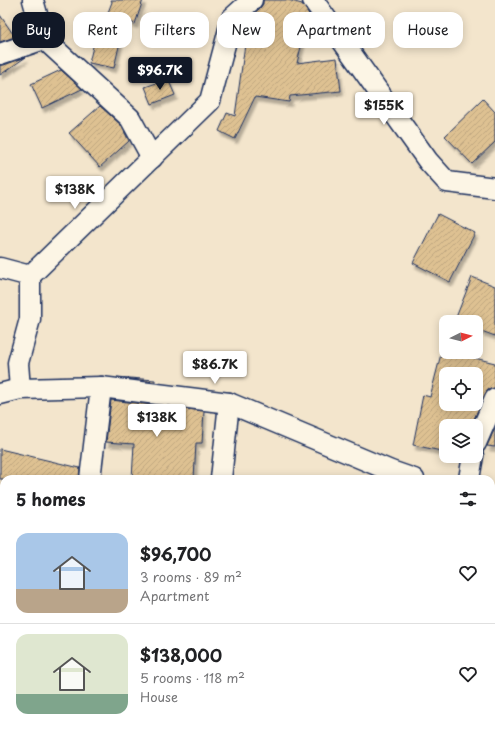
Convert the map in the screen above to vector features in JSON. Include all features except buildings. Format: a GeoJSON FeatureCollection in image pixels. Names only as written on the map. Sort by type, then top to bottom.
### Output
{"type":"FeatureCollection","features":[{"type":"Feature","properties":{"kind":"street"},"geometry":{"type":"LineString","coordinates":[[33,0],[36,12]]}},
{"type":"Feature","properties":{"kind":"street"},"geometry":{"type":"LineString","coordinates":[[20,389],[18,363],[30,319],[30,276],[210,101],[232,18],[252,0]]}},
{"type":"Feature","properties":{"kind":"street"},"geometry":{"type":"LineString","coordinates":[[313,0],[428,160],[448,182],[495,188]]}},
{"type":"Feature","properties":{"kind":"street"},"geometry":{"type":"LineString","coordinates":[[0,54],[18,48]]}},
{"type":"Feature","properties":{"kind":"street"},"geometry":{"type":"LineString","coordinates":[[54,48],[130,118],[152,158]]}},
{"type":"Feature","properties":{"kind":"street"},"geometry":{"type":"LineString","coordinates":[[0,268],[30,276]]}},
{"type":"Feature","properties":{"kind":"street"},"geometry":{"type":"LineString","coordinates":[[90,475],[100,387]]}},
{"type":"Feature","properties":{"kind":"street"},"geometry":{"type":"LineString","coordinates":[[0,394],[20,389],[100,387],[229,403],[402,475]]}},
{"type":"Feature","properties":{"kind":"street"},"geometry":{"type":"LineString","coordinates":[[483,427],[495,399]]}},
{"type":"Feature","properties":{"kind":"street"},"geometry":{"type":"LineString","coordinates":[[222,475],[229,403]]}},
{"type":"Feature","properties":{"kind":"street"},"geometry":{"type":"LineString","coordinates":[[470,475],[472,463]]}}]}
